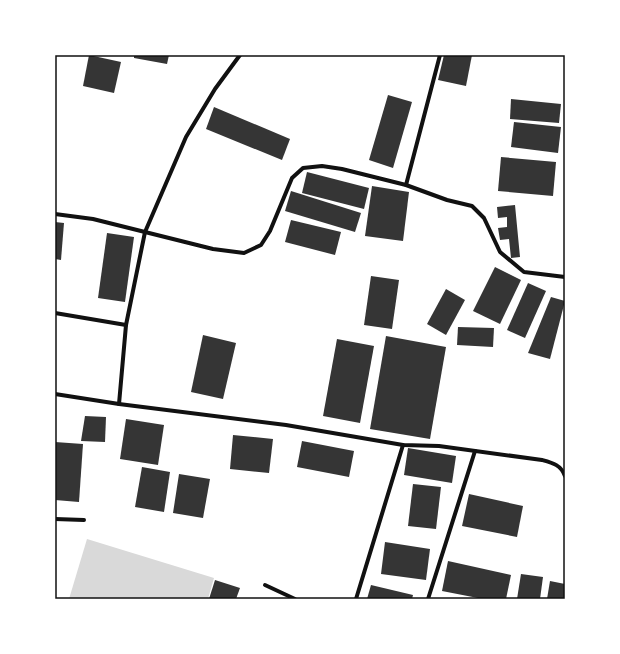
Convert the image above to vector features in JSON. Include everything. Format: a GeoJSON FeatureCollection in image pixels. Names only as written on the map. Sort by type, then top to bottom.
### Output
{"type":"FeatureCollection","features":[{"type":"Feature","properties":{"kind":"street"},"geometry":{"type":"LineString","coordinates":[[119,404],[126,325],[145,232],[186,137],[215,90],[240,55]]}},
{"type":"Feature","properties":{"kind":"street"},"geometry":{"type":"LineString","coordinates":[[406,185],[440,55]]}},
{"type":"Feature","properties":{"kind":"street"},"geometry":{"type":"LineString","coordinates":[[55,214],[93,219],[213,249],[244,253],[261,245],[270,231],[292,178],[303,168],[322,166],[342,169],[406,185],[447,200],[472,206],[484,218],[500,252],[524,272],[565,277]]}},
{"type":"Feature","properties":{"kind":"street"},"geometry":{"type":"LineString","coordinates":[[55,314],[126,325]]}},
{"type":"Feature","properties":{"kind":"street"},"geometry":{"type":"LineString","coordinates":[[55,394],[119,404],[286,425],[403,445],[439,446],[554,463],[563,471],[565,476]]}},
{"type":"Feature","properties":{"kind":"street"},"geometry":{"type":"LineString","coordinates":[[356,599],[403,445]]}},
{"type":"Feature","properties":{"kind":"street"},"geometry":{"type":"LineString","coordinates":[[428,599],[475,451]]}},
{"type":"Feature","properties":{"kind":"street"},"geometry":{"type":"LineString","coordinates":[[55,519],[84,520]]}},
{"type":"Feature","properties":{"kind":"street"},"geometry":{"type":"LineString","coordinates":[[265,585],[295,599]]}},
{"type":"Feature","properties":{"kind":"shaded area"},"geometry":{"type":"Polygon","coordinates":[[[87,539],[214,578],[208,599],[69,599],[87,539]]]}},
{"type":"Feature","properties":{"kind":"building"},"geometry":{"type":"Polygon","coordinates":[[[89,55],[121,62],[114,93],[83,86],[89,55]]]}},
{"type":"Feature","properties":{"kind":"building"},"geometry":{"type":"Polygon","coordinates":[[[134,55],[169,55],[167,64],[134,58],[134,55]]]}},
{"type":"Feature","properties":{"kind":"building"},"geometry":{"type":"Polygon","coordinates":[[[444,55],[472,55],[466,86],[438,80],[444,55]]]}},
{"type":"Feature","properties":{"kind":"building"},"geometry":{"type":"Polygon","coordinates":[[[388,95],[412,102],[393,168],[369,160],[388,95]]]}},
{"type":"Feature","properties":{"kind":"building"},"geometry":{"type":"Polygon","coordinates":[[[511,99],[561,104],[559,123],[510,119],[511,99]]]}},
{"type":"Feature","properties":{"kind":"building"},"geometry":{"type":"Polygon","coordinates":[[[214,107],[290,139],[282,160],[206,129],[214,107]]]}},
{"type":"Feature","properties":{"kind":"building"},"geometry":{"type":"Polygon","coordinates":[[[514,122],[561,127],[558,153],[511,147],[514,122]]]}},
{"type":"Feature","properties":{"kind":"building"},"geometry":{"type":"Polygon","coordinates":[[[501,157],[556,162],[553,196],[498,191],[501,157]]]}},
{"type":"Feature","properties":{"kind":"building"},"geometry":{"type":"Polygon","coordinates":[[[307,172],[369,188],[364,209],[302,193],[307,172]]]}},
{"type":"Feature","properties":{"kind":"building"},"geometry":{"type":"Polygon","coordinates":[[[372,186],[409,192],[403,241],[365,236],[372,186]]]}},
{"type":"Feature","properties":{"kind":"building"},"geometry":{"type":"Polygon","coordinates":[[[291,191],[361,213],[355,232],[285,211],[291,191]]]}},
{"type":"Feature","properties":{"kind":"building"},"geometry":{"type":"Polygon","coordinates":[[[515,205],[520,257],[511,258],[509,239],[500,240],[498,228],[507,227],[507,217],[498,218],[497,207],[515,205]]]}},
{"type":"Feature","properties":{"kind":"building"},"geometry":{"type":"Polygon","coordinates":[[[291,220],[341,232],[335,255],[285,242],[291,220]]]}},
{"type":"Feature","properties":{"kind":"building"},"geometry":{"type":"Polygon","coordinates":[[[55,222],[64,223],[61,260],[55,259],[55,222]]]}},
{"type":"Feature","properties":{"kind":"building"},"geometry":{"type":"Polygon","coordinates":[[[107,233],[134,237],[125,302],[98,298],[107,233]]]}},
{"type":"Feature","properties":{"kind":"building"},"geometry":{"type":"Polygon","coordinates":[[[495,267],[521,280],[500,324],[473,311],[495,267]]]}},
{"type":"Feature","properties":{"kind":"building"},"geometry":{"type":"Polygon","coordinates":[[[371,276],[399,280],[392,329],[364,325],[371,276]]]}},
{"type":"Feature","properties":{"kind":"building"},"geometry":{"type":"Polygon","coordinates":[[[528,283],[546,291],[525,338],[507,330],[528,283]]]}},
{"type":"Feature","properties":{"kind":"building"},"geometry":{"type":"Polygon","coordinates":[[[446,289],[465,300],[446,335],[427,324],[446,289]]]}},
{"type":"Feature","properties":{"kind":"building"},"geometry":{"type":"Polygon","coordinates":[[[551,297],[565,301],[550,359],[528,353],[551,297]]]}},
{"type":"Feature","properties":{"kind":"building"},"geometry":{"type":"Polygon","coordinates":[[[458,327],[494,328],[493,347],[457,345],[458,327]]]}},
{"type":"Feature","properties":{"kind":"building"},"geometry":{"type":"Polygon","coordinates":[[[203,335],[236,343],[223,399],[191,392],[203,335]]]}},
{"type":"Feature","properties":{"kind":"building"},"geometry":{"type":"Polygon","coordinates":[[[386,336],[446,347],[430,439],[370,429],[386,336]]]}},
{"type":"Feature","properties":{"kind":"building"},"geometry":{"type":"Polygon","coordinates":[[[337,339],[374,346],[360,423],[323,416],[337,339]]]}},
{"type":"Feature","properties":{"kind":"building"},"geometry":{"type":"Polygon","coordinates":[[[85,416],[106,417],[105,442],[81,441],[85,416]]]}},
{"type":"Feature","properties":{"kind":"building"},"geometry":{"type":"Polygon","coordinates":[[[126,419],[164,425],[158,465],[120,459],[126,419]]]}},
{"type":"Feature","properties":{"kind":"building"},"geometry":{"type":"Polygon","coordinates":[[[233,435],[273,439],[269,473],[230,469],[233,435]]]}},
{"type":"Feature","properties":{"kind":"building"},"geometry":{"type":"Polygon","coordinates":[[[302,441],[354,451],[349,477],[297,467],[302,441]]]}},
{"type":"Feature","properties":{"kind":"building"},"geometry":{"type":"Polygon","coordinates":[[[55,442],[83,444],[79,502],[55,500],[55,442]]]}},
{"type":"Feature","properties":{"kind":"building"},"geometry":{"type":"Polygon","coordinates":[[[408,448],[456,456],[452,483],[404,475],[408,448]]]}},
{"type":"Feature","properties":{"kind":"building"},"geometry":{"type":"Polygon","coordinates":[[[142,467],[170,472],[164,512],[135,507],[142,467]]]}},
{"type":"Feature","properties":{"kind":"building"},"geometry":{"type":"Polygon","coordinates":[[[179,474],[210,479],[203,518],[173,513],[179,474]]]}},
{"type":"Feature","properties":{"kind":"building"},"geometry":{"type":"Polygon","coordinates":[[[413,484],[441,487],[436,529],[408,526],[413,484]]]}},
{"type":"Feature","properties":{"kind":"building"},"geometry":{"type":"Polygon","coordinates":[[[469,494],[523,506],[517,537],[462,526],[469,494]]]}},
{"type":"Feature","properties":{"kind":"building"},"geometry":{"type":"Polygon","coordinates":[[[385,542],[430,549],[426,580],[381,574],[385,542]]]}},
{"type":"Feature","properties":{"kind":"building"},"geometry":{"type":"Polygon","coordinates":[[[448,561],[511,575],[506,599],[483,599],[442,591],[448,561]]]}},
{"type":"Feature","properties":{"kind":"building"},"geometry":{"type":"Polygon","coordinates":[[[521,574],[543,577],[540,599],[517,599],[521,574]]]}},
{"type":"Feature","properties":{"kind":"building"},"geometry":{"type":"Polygon","coordinates":[[[215,580],[240,588],[236,599],[209,599],[215,580]]]}},
{"type":"Feature","properties":{"kind":"building"},"geometry":{"type":"Polygon","coordinates":[[[550,581],[565,584],[565,599],[547,599],[550,581]]]}},
{"type":"Feature","properties":{"kind":"building"},"geometry":{"type":"Polygon","coordinates":[[[371,585],[413,595],[412,599],[367,599],[371,585]]]}}]}
